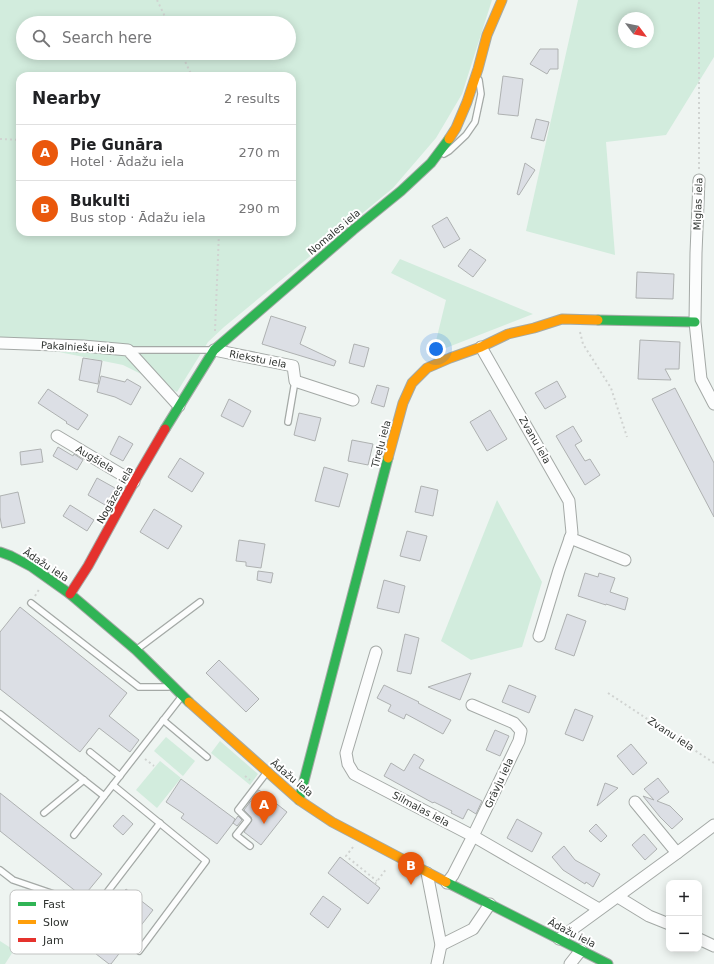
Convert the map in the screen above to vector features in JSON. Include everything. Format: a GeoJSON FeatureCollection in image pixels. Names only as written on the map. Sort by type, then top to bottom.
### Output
{"type":"FeatureCollection","features":[{"type":"Feature","properties":{"kind":"street"},"geometry":{"type":"LineString","coordinates":[[431,163],[456,128],[467,102],[478,69],[487,35],[502,0]]}},
{"type":"Feature","properties":{"kind":"street","name":"Nomales iela"},"geometry":{"type":"LineString","coordinates":[[179,406],[214,350],[240,326],[431,163]]}},
{"type":"Feature","properties":{"kind":"street","name":"Miglas iela"},"geometry":{"type":"LineString","coordinates":[[699,180],[695,322],[700,379],[714,404]]}},
{"type":"Feature","properties":{"kind":"street","name":"Tīreļu iela"},"geometry":{"type":"LineString","coordinates":[[299,800],[403,403],[412,383],[427,368],[450,358],[481,347],[508,334],[534,328],[562,318],[695,322]]}},
{"type":"Feature","properties":{"kind":"street","name":"Pakalniešu iela"},"geometry":{"type":"LineString","coordinates":[[0,344],[83,346],[128,350],[179,406]]}},
{"type":"Feature","properties":{"kind":"street","name":"Zvanu iela"},"geometry":{"type":"LineString","coordinates":[[481,347],[569,500],[572,533],[559,570],[540,636]]}},
{"type":"Feature","properties":{"kind":"street","name":"Riekstu iela"},"geometry":{"type":"LineString","coordinates":[[214,350],[293,366],[295,381]]}},
{"type":"Feature","properties":{"kind":"street"},"geometry":{"type":"LineString","coordinates":[[295,381],[353,400]]}},
{"type":"Feature","properties":{"kind":"street","name":"Nogāzes iela"},"geometry":{"type":"LineString","coordinates":[[70,594],[88,566],[134,482],[179,406]]}},
{"type":"Feature","properties":{"kind":"street","name":"Augšiela"},"geometry":{"type":"LineString","coordinates":[[57,436],[134,482]]}},
{"type":"Feature","properties":{"kind":"street"},"geometry":{"type":"LineString","coordinates":[[570,538],[625,560]]}},
{"type":"Feature","properties":{"kind":"street","name":"Ādažu iela"},"geometry":{"type":"LineString","coordinates":[[0,552],[32,567],[70,594],[136,650],[182,696],[299,800],[332,822],[427,874],[608,964]]}},
{"type":"Feature","properties":{"kind":"street","name":"Silmalas iela"},"geometry":{"type":"LineString","coordinates":[[376,652],[346,753],[348,764],[354,774],[474,836],[599,909]]}},
{"type":"Feature","properties":{"kind":"street","name":"Grāvju iela"},"geometry":{"type":"LineString","coordinates":[[447,883],[474,836],[519,741],[522,730],[514,723],[472,705]]}},
{"type":"Feature","properties":{"kind":"street"},"geometry":{"type":"LineString","coordinates":[[635,802],[677,853]]}},
{"type":"Feature","properties":{"kind":"street"},"geometry":{"type":"LineString","coordinates":[[559,939],[714,825]]}},
{"type":"Feature","properties":{"kind":"street"},"geometry":{"type":"LineString","coordinates":[[427,874],[441,945],[437,964]]}},
{"type":"Feature","properties":{"kind":"street"},"geometry":{"type":"LineString","coordinates":[[618,897],[649,916],[666,923]]}},
{"type":"Feature","properties":{"kind":"street"},"geometry":{"type":"LineString","coordinates":[[441,945],[473,929],[490,904]]}},
{"type":"Feature","properties":{"kind":"street"},"geometry":{"type":"LineString","coordinates":[[702,940],[714,946]]}},
{"type":"Feature","properties":{"kind":"street"},"geometry":{"type":"LineString","coordinates":[[570,964],[581,950]]}},
{"type":"Feature","properties":{"kind":"lane","name":"Nomales iela"},"geometry":{"type":"LineString","coordinates":[[431,163],[455,146],[476,122],[481,94],[478,69]]}},
{"type":"Feature","properties":{"kind":"lane"},"geometry":{"type":"LineString","coordinates":[[128,350],[214,350]]}},
{"type":"Feature","properties":{"kind":"lane","name":"Riekstu iela"},"geometry":{"type":"LineString","coordinates":[[288,422],[295,381]]}},
{"type":"Feature","properties":{"kind":"lane"},"geometry":{"type":"LineString","coordinates":[[31,602],[139,687],[173,687]]}},
{"type":"Feature","properties":{"kind":"lane"},"geometry":{"type":"LineString","coordinates":[[136,650],[200,602]]}},
{"type":"Feature","properties":{"kind":"lane"},"geometry":{"type":"LineString","coordinates":[[74,834],[182,696]]}},
{"type":"Feature","properties":{"kind":"lane"},"geometry":{"type":"LineString","coordinates":[[0,714],[104,796]]}},
{"type":"Feature","properties":{"kind":"lane"},"geometry":{"type":"LineString","coordinates":[[164,720],[207,757]]}},
{"type":"Feature","properties":{"kind":"lane"},"geometry":{"type":"LineString","coordinates":[[90,752],[120,776]]}},
{"type":"Feature","properties":{"kind":"lane"},"geometry":{"type":"LineString","coordinates":[[250,846],[236,835],[248,820],[238,810],[267,772]]}},
{"type":"Feature","properties":{"kind":"lane"},"geometry":{"type":"LineString","coordinates":[[44,813],[84,780]]}},
{"type":"Feature","properties":{"kind":"lane"},"geometry":{"type":"LineString","coordinates":[[113,784],[206,861],[142,947]]}},
{"type":"Feature","properties":{"kind":"lane"},"geometry":{"type":"LineString","coordinates":[[109,890],[160,823]]}},
{"type":"Feature","properties":{"kind":"lane"},"geometry":{"type":"LineString","coordinates":[[0,870],[13,880],[42,890]]}},
{"type":"Feature","properties":{"kind":"path"},"geometry":{"type":"LineString","coordinates":[[157,0],[165,16]]}},
{"type":"Feature","properties":{"kind":"path","name":"Miglas iela"},"geometry":{"type":"LineString","coordinates":[[699,0],[699,180]]}},
{"type":"Feature","properties":{"kind":"path"},"geometry":{"type":"LineString","coordinates":[[184,60],[190,72]]}},
{"type":"Feature","properties":{"kind":"path"},"geometry":{"type":"LineString","coordinates":[[0,139],[16,140]]}},
{"type":"Feature","properties":{"kind":"path"},"geometry":{"type":"LineString","coordinates":[[214,350],[219,236]]}},
{"type":"Feature","properties":{"kind":"path"},"geometry":{"type":"LineString","coordinates":[[578,319],[583,344],[611,388],[627,437]]}},
{"type":"Feature","properties":{"kind":"path"},"geometry":{"type":"LineString","coordinates":[[31,602],[42,584]]}},
{"type":"Feature","properties":{"kind":"path","name":"Zvanu iela"},"geometry":{"type":"LineString","coordinates":[[608,693],[714,763]]}},
{"type":"Feature","properties":{"kind":"path"},"geometry":{"type":"LineString","coordinates":[[138,753],[154,766]]}},
{"type":"Feature","properties":{"kind":"path"},"geometry":{"type":"LineString","coordinates":[[361,838],[346,856],[377,881]]}},
{"type":"Feature","properties":{"kind":"path"},"geometry":{"type":"LineString","coordinates":[[375,884],[396,857]]}},
{"type":"Feature","properties":{"kind":"green space"},"geometry":{"type":"Polygon","coordinates":[[[0,0],[492,0],[462,94],[436,138],[393,188],[224,327],[208,342],[177,392],[123,365],[0,340],[0,0]]]}},
{"type":"Feature","properties":{"kind":"green space"},"geometry":{"type":"Polygon","coordinates":[[[578,0],[714,0],[714,57],[666,135],[606,142],[615,255],[526,231],[578,0]]]}},
{"type":"Feature","properties":{"kind":"green space"},"geometry":{"type":"Polygon","coordinates":[[[400,259],[533,314],[433,353],[446,300],[391,273],[400,259]]]}},
{"type":"Feature","properties":{"kind":"green space"},"geometry":{"type":"Polygon","coordinates":[[[497,500],[542,582],[522,647],[471,660],[441,641],[497,500]]]}},
{"type":"Feature","properties":{"kind":"green space"},"geometry":{"type":"Polygon","coordinates":[[[166,737],[195,761],[183,776],[154,751],[166,737]]]}},
{"type":"Feature","properties":{"kind":"green space"},"geometry":{"type":"Polygon","coordinates":[[[220,741],[258,774],[250,785],[211,753],[220,741]]]}},
{"type":"Feature","properties":{"kind":"green space"},"geometry":{"type":"Polygon","coordinates":[[[160,761],[181,778],[157,808],[136,790],[160,761]]]}},
{"type":"Feature","properties":{"kind":"green space"},"geometry":{"type":"Polygon","coordinates":[[[0,941],[10,947],[10,954],[11,954],[5,964],[0,964],[0,941]]]}},
{"type":"Feature","properties":{"kind":"building"},"geometry":{"type":"Polygon","coordinates":[[[540,49],[558,49],[558,69],[550,69],[547,74],[530,64],[540,49]]]}},
{"type":"Feature","properties":{"kind":"building"},"geometry":{"type":"Polygon","coordinates":[[[503,76],[523,79],[518,116],[498,114],[503,76]]]}},
{"type":"Feature","properties":{"kind":"building"},"geometry":{"type":"Polygon","coordinates":[[[536,119],[549,122],[544,141],[531,138],[536,119]]]}},
{"type":"Feature","properties":{"kind":"building"},"geometry":{"type":"Polygon","coordinates":[[[525,163],[535,170],[519,195],[517,194],[525,163]]]}},
{"type":"Feature","properties":{"kind":"building"},"geometry":{"type":"Polygon","coordinates":[[[447,217],[460,239],[444,248],[432,226],[447,217]]]}},
{"type":"Feature","properties":{"kind":"building"},"geometry":{"type":"Polygon","coordinates":[[[470,249],[486,260],[473,277],[458,266],[470,249]]]}},
{"type":"Feature","properties":{"kind":"building"},"geometry":{"type":"Polygon","coordinates":[[[637,272],[674,274],[673,299],[636,298],[637,272]]]}},
{"type":"Feature","properties":{"kind":"building"},"geometry":{"type":"Polygon","coordinates":[[[271,316],[306,327],[300,344],[336,361],[334,366],[262,344],[271,316]]]}},
{"type":"Feature","properties":{"kind":"building"},"geometry":{"type":"Polygon","coordinates":[[[640,340],[680,342],[679,369],[665,369],[671,380],[638,379],[640,340]]]}},
{"type":"Feature","properties":{"kind":"building"},"geometry":{"type":"Polygon","coordinates":[[[354,344],[369,348],[364,367],[349,363],[354,344]]]}},
{"type":"Feature","properties":{"kind":"building"},"geometry":{"type":"Polygon","coordinates":[[[83,358],[102,361],[98,384],[79,380],[83,358]]]}},
{"type":"Feature","properties":{"kind":"building"},"geometry":{"type":"Polygon","coordinates":[[[101,376],[125,382],[127,379],[141,387],[131,405],[115,397],[97,392],[101,376]]]}},
{"type":"Feature","properties":{"kind":"building"},"geometry":{"type":"Polygon","coordinates":[[[557,381],[566,397],[545,409],[535,393],[557,381]]]}},
{"type":"Feature","properties":{"kind":"building"},"geometry":{"type":"Polygon","coordinates":[[[377,385],[389,388],[384,407],[371,403],[377,385]]]}},
{"type":"Feature","properties":{"kind":"building"},"geometry":{"type":"Polygon","coordinates":[[[675,388],[714,463],[714,517],[652,399],[675,388]]]}},
{"type":"Feature","properties":{"kind":"building"},"geometry":{"type":"Polygon","coordinates":[[[48,389],[88,415],[78,430],[38,403],[48,389]]]}},
{"type":"Feature","properties":{"kind":"building"},"geometry":{"type":"Polygon","coordinates":[[[229,399],[251,411],[243,427],[221,416],[229,399]]]}},
{"type":"Feature","properties":{"kind":"building"},"geometry":{"type":"Polygon","coordinates":[[[490,410],[507,439],[487,451],[470,422],[490,410]]]}},
{"type":"Feature","properties":{"kind":"building"},"geometry":{"type":"Polygon","coordinates":[[[299,413],[321,418],[315,441],[294,435],[299,413]]]}},
{"type":"Feature","properties":{"kind":"building"},"geometry":{"type":"Polygon","coordinates":[[[573,426],[582,441],[575,445],[585,461],[590,459],[600,475],[585,485],[556,436],[573,426]]]}},
{"type":"Feature","properties":{"kind":"building"},"geometry":{"type":"Polygon","coordinates":[[[119,436],[133,444],[123,461],[110,454],[119,436]]]}},
{"type":"Feature","properties":{"kind":"building"},"geometry":{"type":"Polygon","coordinates":[[[352,440],[373,444],[368,465],[348,461],[352,440]]]}},
{"type":"Feature","properties":{"kind":"building"},"geometry":{"type":"Polygon","coordinates":[[[58,447],[83,460],[77,470],[53,456],[58,447]]]}},
{"type":"Feature","properties":{"kind":"building"},"geometry":{"type":"Polygon","coordinates":[[[41,449],[43,462],[21,465],[20,452],[41,449]]]}},
{"type":"Feature","properties":{"kind":"building"},"geometry":{"type":"Polygon","coordinates":[[[180,458],[204,473],[192,492],[168,477],[180,458]]]}},
{"type":"Feature","properties":{"kind":"building"},"geometry":{"type":"Polygon","coordinates":[[[324,467],[348,474],[339,507],[315,501],[324,467]]]}},
{"type":"Feature","properties":{"kind":"building"},"geometry":{"type":"Polygon","coordinates":[[[97,478],[115,488],[105,505],[88,495],[97,478]]]}},
{"type":"Feature","properties":{"kind":"building"},"geometry":{"type":"Polygon","coordinates":[[[421,486],[438,490],[433,516],[415,512],[421,486]]]}},
{"type":"Feature","properties":{"kind":"building"},"geometry":{"type":"Polygon","coordinates":[[[18,492],[25,523],[2,528],[0,517],[0,496],[18,492]]]}},
{"type":"Feature","properties":{"kind":"building"},"geometry":{"type":"Polygon","coordinates":[[[70,505],[94,520],[87,531],[63,516],[70,505]]]}},
{"type":"Feature","properties":{"kind":"building"},"geometry":{"type":"Polygon","coordinates":[[[154,509],[182,526],[168,549],[140,532],[154,509]]]}},
{"type":"Feature","properties":{"kind":"building"},"geometry":{"type":"Polygon","coordinates":[[[407,531],[427,536],[420,561],[400,556],[407,531]]]}},
{"type":"Feature","properties":{"kind":"building"},"geometry":{"type":"Polygon","coordinates":[[[239,540],[265,544],[261,568],[246,566],[246,562],[236,561],[239,540]]]}},
{"type":"Feature","properties":{"kind":"building"},"geometry":{"type":"Polygon","coordinates":[[[258,571],[273,573],[271,583],[257,580],[258,571]]]}},
{"type":"Feature","properties":{"kind":"building"},"geometry":{"type":"Polygon","coordinates":[[[585,573],[598,577],[599,573],[615,578],[610,592],[628,598],[625,610],[578,596],[585,573]]]}},
{"type":"Feature","properties":{"kind":"building"},"geometry":{"type":"Polygon","coordinates":[[[384,580],[405,586],[399,613],[377,608],[384,580]]]}},
{"type":"Feature","properties":{"kind":"building"},"geometry":{"type":"Polygon","coordinates":[[[20,607],[127,693],[109,716],[139,740],[130,752],[99,728],[80,752],[0,689],[0,632],[20,607]]]}},
{"type":"Feature","properties":{"kind":"building"},"geometry":{"type":"Polygon","coordinates":[[[567,614],[586,621],[574,656],[555,649],[567,614]]]}},
{"type":"Feature","properties":{"kind":"building"},"geometry":{"type":"Polygon","coordinates":[[[405,634],[419,638],[411,674],[397,671],[405,634]]]}},
{"type":"Feature","properties":{"kind":"building"},"geometry":{"type":"Polygon","coordinates":[[[219,660],[259,699],[246,712],[206,673],[219,660]]]}},
{"type":"Feature","properties":{"kind":"building"},"geometry":{"type":"Polygon","coordinates":[[[471,673],[460,700],[428,687],[471,673]]]}},
{"type":"Feature","properties":{"kind":"building"},"geometry":{"type":"Polygon","coordinates":[[[384,685],[451,720],[443,734],[406,714],[404,719],[388,711],[391,705],[377,698],[384,685]]]}},
{"type":"Feature","properties":{"kind":"building"},"geometry":{"type":"Polygon","coordinates":[[[509,685],[536,696],[529,713],[502,702],[509,685]]]}},
{"type":"Feature","properties":{"kind":"building"},"geometry":{"type":"Polygon","coordinates":[[[575,709],[593,716],[583,741],[565,734],[575,709]]]}},
{"type":"Feature","properties":{"kind":"building"},"geometry":{"type":"Polygon","coordinates":[[[495,730],[509,736],[500,756],[486,750],[495,730]]]}},
{"type":"Feature","properties":{"kind":"building"},"geometry":{"type":"Polygon","coordinates":[[[631,744],[647,763],[633,775],[617,756],[631,744]]]}},
{"type":"Feature","properties":{"kind":"building"},"geometry":{"type":"Polygon","coordinates":[[[414,754],[424,760],[419,768],[482,801],[476,814],[468,809],[463,819],[451,813],[452,811],[434,802],[433,803],[384,776],[391,763],[404,771],[414,754]]]}},
{"type":"Feature","properties":{"kind":"building"},"geometry":{"type":"Polygon","coordinates":[[[658,778],[669,792],[657,801],[670,806],[683,819],[672,829],[643,796],[654,800],[644,789],[658,778]]]}},
{"type":"Feature","properties":{"kind":"building"},"geometry":{"type":"Polygon","coordinates":[[[181,779],[235,819],[217,844],[181,818],[184,814],[166,802],[181,779]]]}},
{"type":"Feature","properties":{"kind":"building"},"geometry":{"type":"Polygon","coordinates":[[[605,783],[618,788],[597,806],[605,783]]]}},
{"type":"Feature","properties":{"kind":"building"},"geometry":{"type":"Polygon","coordinates":[[[259,790],[287,812],[261,845],[244,832],[252,820],[244,810],[259,790]]]}},
{"type":"Feature","properties":{"kind":"building"},"geometry":{"type":"Polygon","coordinates":[[[0,793],[102,874],[89,890],[74,890],[0,831],[0,793]]]}},
{"type":"Feature","properties":{"kind":"building"},"geometry":{"type":"Polygon","coordinates":[[[123,815],[133,824],[123,835],[113,826],[123,815]]]}},
{"type":"Feature","properties":{"kind":"building"},"geometry":{"type":"Polygon","coordinates":[[[238,816],[242,820],[237,826],[233,823],[238,816]]]}},
{"type":"Feature","properties":{"kind":"building"},"geometry":{"type":"Polygon","coordinates":[[[517,819],[542,833],[532,852],[507,838],[517,819]]]}},
{"type":"Feature","properties":{"kind":"building"},"geometry":{"type":"Polygon","coordinates":[[[596,824],[607,836],[601,842],[589,831],[596,824]]]}},
{"type":"Feature","properties":{"kind":"building"},"geometry":{"type":"Polygon","coordinates":[[[644,834],[657,849],[645,860],[632,845],[644,834]]]}},
{"type":"Feature","properties":{"kind":"building"},"geometry":{"type":"Polygon","coordinates":[[[564,846],[575,860],[600,874],[593,887],[586,882],[585,884],[563,870],[552,857],[564,846]]]}},
{"type":"Feature","properties":{"kind":"building"},"geometry":{"type":"Polygon","coordinates":[[[340,857],[380,888],[368,904],[328,873],[340,857]]]}},
{"type":"Feature","properties":{"kind":"building"},"geometry":{"type":"Polygon","coordinates":[[[323,896],[341,909],[328,928],[310,914],[323,896]]]}},
{"type":"Feature","properties":{"kind":"building"},"geometry":{"type":"Polygon","coordinates":[[[142,901],[153,910],[142,924],[142,901]]]}},
{"type":"Feature","properties":{"kind":"building"},"geometry":{"type":"Polygon","coordinates":[[[96,954],[119,954],[111,964],[96,954]]]}},
{"type":"Feature","properties":{"kind":"traffic: fast"},"geometry":{"type":"LineString","coordinates":[[165,429],[214,350],[353,230],[401,191],[431,163],[449,139]]}},
{"type":"Feature","properties":{"kind":"traffic: fast"},"geometry":{"type":"LineString","coordinates":[[598,320],[695,322]]}},
{"type":"Feature","properties":{"kind":"traffic: fast"},"geometry":{"type":"LineString","coordinates":[[299,800],[388,458]]}},
{"type":"Feature","properties":{"kind":"traffic: fast"},"geometry":{"type":"LineString","coordinates":[[0,552],[32,567],[70,594],[136,650],[189,702]]}},
{"type":"Feature","properties":{"kind":"traffic: fast"},"geometry":{"type":"LineString","coordinates":[[446,882],[608,964]]}},
{"type":"Feature","properties":{"kind":"traffic: slow"},"geometry":{"type":"LineString","coordinates":[[449,139],[456,128],[467,102],[487,35],[502,0]]}},
{"type":"Feature","properties":{"kind":"traffic: slow"},"geometry":{"type":"LineString","coordinates":[[388,458],[403,403],[412,383],[427,368],[481,347],[508,334],[562,319],[598,320]]}},
{"type":"Feature","properties":{"kind":"traffic: slow"},"geometry":{"type":"LineString","coordinates":[[189,702],[299,800],[332,822],[446,882]]}},
{"type":"Feature","properties":{"kind":"traffic: jam"},"geometry":{"type":"LineString","coordinates":[[70,594],[88,566],[165,429]]}},
{"type":"Feature","properties":{"kind":"place","name":"Pie Gunāra"},"geometry":{"type":"Point","coordinates":[264,824]}},
{"type":"Feature","properties":{"kind":"place","name":"Bukulti"},"geometry":{"type":"Point","coordinates":[411,885]}}]}
